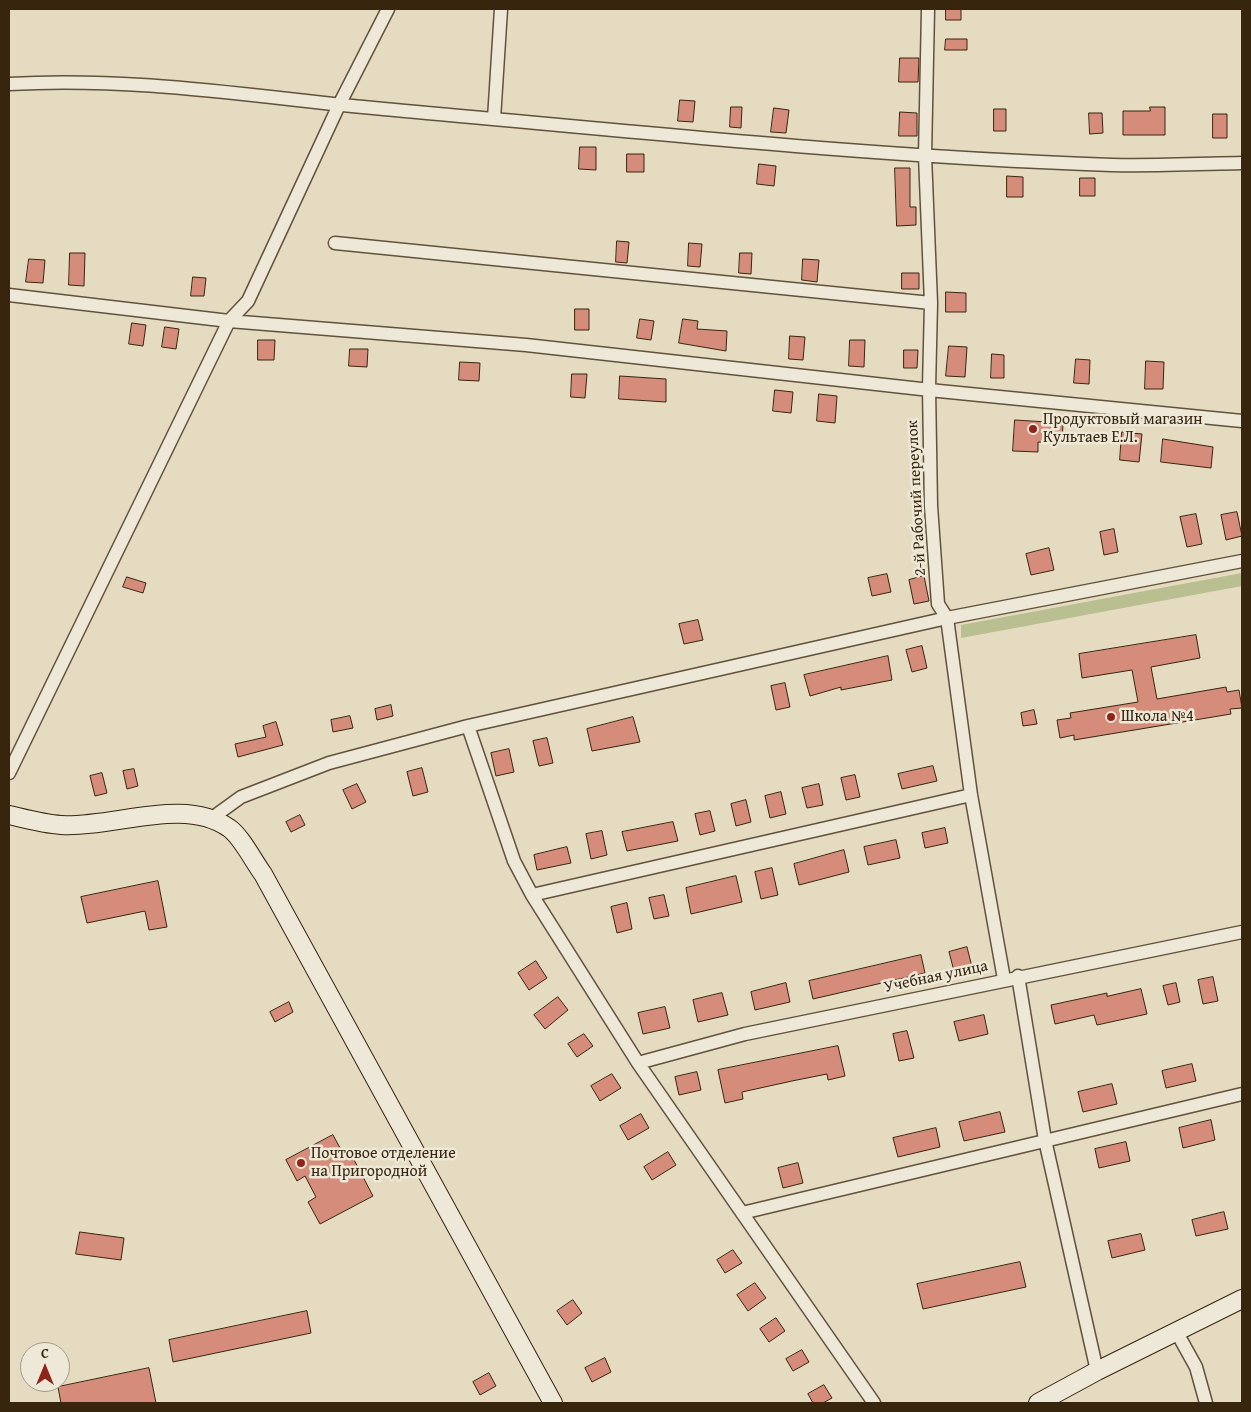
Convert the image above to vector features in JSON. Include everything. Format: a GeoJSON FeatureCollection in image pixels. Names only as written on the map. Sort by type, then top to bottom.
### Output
{"type":"FeatureCollection","features":[{"type":"Feature","properties":{"kind":"street"},"geometry":{"type":"LineString","coordinates":[[9,773],[230,321],[248,301],[339,106],[388,9]]}},
{"type":"Feature","properties":{"kind":"street"},"geometry":{"type":"LineString","coordinates":[[494,119],[501,9]]}},
{"type":"Feature","properties":{"kind":"street","name":"2-й Рабочий переулок"},"geometry":{"type":"LineString","coordinates":[[928,9],[925,156],[931,303],[929,388],[931,506],[938,604],[947,618],[971,795],[1004,979]]}},
{"type":"Feature","properties":{"kind":"street"},"geometry":{"type":"LineString","coordinates":[[9,84],[51,81],[185,86],[339,106],[925,156],[1114,165],[1242,163]]}},
{"type":"Feature","properties":{"kind":"street"},"geometry":{"type":"LineString","coordinates":[[335,243],[931,303]]}},
{"type":"Feature","properties":{"kind":"street"},"geometry":{"type":"LineString","coordinates":[[9,295],[230,321],[526,345],[1242,421]]}},
{"type":"Feature","properties":{"kind":"street"},"geometry":{"type":"LineString","coordinates":[[212,818],[241,797],[329,763],[468,726],[947,618],[1242,561]]}},
{"type":"Feature","properties":{"kind":"street"},"geometry":{"type":"LineString","coordinates":[[468,726],[514,861],[532,895],[638,1063],[874,1403]]}},
{"type":"Feature","properties":{"kind":"street"},"geometry":{"type":"LineString","coordinates":[[532,895],[971,795]]}},
{"type":"Feature","properties":{"kind":"street"},"geometry":{"type":"LineString","coordinates":[[9,815],[62,825],[107,823],[178,813],[212,818],[232,829],[263,874],[553,1403]]}},
{"type":"Feature","properties":{"kind":"street","name":"Учебная улица"},"geometry":{"type":"LineString","coordinates":[[638,1063],[745,1034],[1018,976],[1242,932]]}},
{"type":"Feature","properties":{"kind":"street"},"geometry":{"type":"LineString","coordinates":[[1018,976],[1045,1140],[1097,1371]]}},
{"type":"Feature","properties":{"kind":"street"},"geometry":{"type":"LineString","coordinates":[[742,1213],[1242,1094]]}},
{"type":"Feature","properties":{"kind":"street"},"geometry":{"type":"LineString","coordinates":[[1038,1403],[1097,1371],[1242,1299]]}},
{"type":"Feature","properties":{"kind":"street"},"geometry":{"type":"LineString","coordinates":[[1176,1331],[1196,1367],[1206,1403]]}},
{"type":"Feature","properties":{"kind":"green space"},"geometry":{"type":"Polygon","coordinates":[[[1242,573],[1242,586],[961,638],[961,625],[1242,573]]]}},
{"type":"Feature","properties":{"kind":"building"},"geometry":{"type":"Polygon","coordinates":[[[946,9],[961,9],[961,20],[946,20],[946,9]]]}},
{"type":"Feature","properties":{"kind":"building"},"geometry":{"type":"Polygon","coordinates":[[[946,39],[967,39],[967,50],[945,50],[946,39]]]}},
{"type":"Feature","properties":{"kind":"building"},"geometry":{"type":"Polygon","coordinates":[[[900,58],[919,58],[918,82],[899,82],[900,58]]]}},
{"type":"Feature","properties":{"kind":"building"},"geometry":{"type":"Polygon","coordinates":[[[680,100],[695,101],[693,122],[678,121],[680,100]]]}},
{"type":"Feature","properties":{"kind":"building"},"geometry":{"type":"Polygon","coordinates":[[[731,107],[742,107],[741,128],[730,127],[731,107]]]}},
{"type":"Feature","properties":{"kind":"building"},"geometry":{"type":"Polygon","coordinates":[[[1150,107],[1165,107],[1165,135],[1123,135],[1123,111],[1150,111],[1150,107]]]}},
{"type":"Feature","properties":{"kind":"building"},"geometry":{"type":"Polygon","coordinates":[[[774,108],[789,110],[786,133],[771,132],[774,108]]]}},
{"type":"Feature","properties":{"kind":"building"},"geometry":{"type":"Polygon","coordinates":[[[994,109],[1006,109],[1006,131],[994,131],[994,109]]]}},
{"type":"Feature","properties":{"kind":"building"},"geometry":{"type":"Polygon","coordinates":[[[900,112],[917,113],[917,136],[899,136],[900,112]]]}},
{"type":"Feature","properties":{"kind":"building"},"geometry":{"type":"Polygon","coordinates":[[[1089,113],[1102,113],[1103,133],[1090,134],[1089,113]]]}},
{"type":"Feature","properties":{"kind":"building"},"geometry":{"type":"Polygon","coordinates":[[[1213,114],[1227,114],[1227,138],[1213,138],[1213,114]]]}},
{"type":"Feature","properties":{"kind":"building"},"geometry":{"type":"Polygon","coordinates":[[[580,147],[596,147],[596,170],[579,169],[580,147]]]}},
{"type":"Feature","properties":{"kind":"building"},"geometry":{"type":"Polygon","coordinates":[[[627,154],[644,154],[644,172],[627,172],[627,154]]]}},
{"type":"Feature","properties":{"kind":"building"},"geometry":{"type":"Polygon","coordinates":[[[759,164],[776,166],[774,186],[757,184],[759,164]]]}},
{"type":"Feature","properties":{"kind":"building"},"geometry":{"type":"Polygon","coordinates":[[[895,168],[910,168],[910,207],[916,207],[916,225],[897,226],[895,168]]]}},
{"type":"Feature","properties":{"kind":"building"},"geometry":{"type":"Polygon","coordinates":[[[1007,176],[1023,177],[1023,197],[1007,197],[1007,176]]]}},
{"type":"Feature","properties":{"kind":"building"},"geometry":{"type":"Polygon","coordinates":[[[1080,178],[1095,178],[1095,196],[1080,196],[1080,178]]]}},
{"type":"Feature","properties":{"kind":"building"},"geometry":{"type":"Polygon","coordinates":[[[617,241],[629,242],[627,263],[616,262],[617,241]]]}},
{"type":"Feature","properties":{"kind":"building"},"geometry":{"type":"Polygon","coordinates":[[[689,243],[702,244],[700,267],[688,266],[689,243]]]}},
{"type":"Feature","properties":{"kind":"building"},"geometry":{"type":"Polygon","coordinates":[[[70,253],[85,253],[84,286],[69,285],[70,253]]]}},
{"type":"Feature","properties":{"kind":"building"},"geometry":{"type":"Polygon","coordinates":[[[740,253],[752,253],[751,274],[739,273],[740,253]]]}},
{"type":"Feature","properties":{"kind":"building"},"geometry":{"type":"Polygon","coordinates":[[[29,259],[45,260],[43,283],[26,282],[29,259]]]}},
{"type":"Feature","properties":{"kind":"building"},"geometry":{"type":"Polygon","coordinates":[[[803,259],[819,260],[817,282],[802,280],[803,259]]]}},
{"type":"Feature","properties":{"kind":"building"},"geometry":{"type":"Polygon","coordinates":[[[902,273],[919,273],[919,289],[902,289],[902,273]]]}},
{"type":"Feature","properties":{"kind":"building"},"geometry":{"type":"Polygon","coordinates":[[[193,277],[206,278],[204,296],[191,296],[193,277]]]}},
{"type":"Feature","properties":{"kind":"building"},"geometry":{"type":"Polygon","coordinates":[[[946,292],[966,293],[966,312],[946,312],[946,292]]]}},
{"type":"Feature","properties":{"kind":"building"},"geometry":{"type":"Polygon","coordinates":[[[575,309],[589,309],[589,330],[575,330],[575,309]]]}},
{"type":"Feature","properties":{"kind":"building"},"geometry":{"type":"Polygon","coordinates":[[[640,319],[654,321],[651,340],[637,338],[640,319]]]}},
{"type":"Feature","properties":{"kind":"building"},"geometry":{"type":"Polygon","coordinates":[[[683,319],[698,321],[697,329],[727,331],[726,351],[679,343],[683,319]]]}},
{"type":"Feature","properties":{"kind":"building"},"geometry":{"type":"Polygon","coordinates":[[[132,323],[146,325],[143,346],[129,344],[132,323]]]}},
{"type":"Feature","properties":{"kind":"building"},"geometry":{"type":"Polygon","coordinates":[[[165,327],[179,329],[176,349],[162,347],[165,327]]]}},
{"type":"Feature","properties":{"kind":"building"},"geometry":{"type":"Polygon","coordinates":[[[790,336],[805,337],[803,360],[789,359],[790,336]]]}},
{"type":"Feature","properties":{"kind":"building"},"geometry":{"type":"Polygon","coordinates":[[[258,340],[275,340],[274,360],[258,360],[258,340]]]}},
{"type":"Feature","properties":{"kind":"building"},"geometry":{"type":"Polygon","coordinates":[[[850,340],[865,340],[864,367],[849,366],[850,340]]]}},
{"type":"Feature","properties":{"kind":"building"},"geometry":{"type":"Polygon","coordinates":[[[949,346],[967,347],[965,377],[946,376],[949,346]]]}},
{"type":"Feature","properties":{"kind":"building"},"geometry":{"type":"Polygon","coordinates":[[[350,349],[368,349],[367,367],[349,366],[350,349]]]}},
{"type":"Feature","properties":{"kind":"building"},"geometry":{"type":"Polygon","coordinates":[[[904,350],[918,350],[917,368],[904,368],[904,350]]]}},
{"type":"Feature","properties":{"kind":"building"},"geometry":{"type":"Polygon","coordinates":[[[992,354],[1004,355],[1004,378],[991,378],[992,354]]]}},
{"type":"Feature","properties":{"kind":"building"},"geometry":{"type":"Polygon","coordinates":[[[1076,359],[1090,360],[1089,384],[1074,383],[1076,359]]]}},
{"type":"Feature","properties":{"kind":"building"},"geometry":{"type":"Polygon","coordinates":[[[1146,361],[1164,362],[1163,389],[1145,389],[1146,361]]]}},
{"type":"Feature","properties":{"kind":"building"},"geometry":{"type":"Polygon","coordinates":[[[460,362],[480,363],[479,381],[459,380],[460,362]]]}},
{"type":"Feature","properties":{"kind":"building"},"geometry":{"type":"Polygon","coordinates":[[[572,374],[587,374],[585,398],[571,397],[572,374]]]}},
{"type":"Feature","properties":{"kind":"building"},"geometry":{"type":"Polygon","coordinates":[[[620,376],[666,379],[666,402],[619,399],[620,376]]]}},
{"type":"Feature","properties":{"kind":"building"},"geometry":{"type":"Polygon","coordinates":[[[775,390],[793,392],[791,413],[773,411],[775,390]]]}},
{"type":"Feature","properties":{"kind":"building"},"geometry":{"type":"Polygon","coordinates":[[[819,394],[837,396],[835,423],[817,421],[819,394]]]}},
{"type":"Feature","properties":{"kind":"building"},"geometry":{"type":"Polygon","coordinates":[[[1015,420],[1063,423],[1062,443],[1038,442],[1038,452],[1013,451],[1015,420]]]}},
{"type":"Feature","properties":{"kind":"building"},"geometry":{"type":"Polygon","coordinates":[[[1122,432],[1142,434],[1139,462],[1120,460],[1122,432]]]}},
{"type":"Feature","properties":{"kind":"building"},"geometry":{"type":"Polygon","coordinates":[[[1163,439],[1213,447],[1211,468],[1161,462],[1163,439]]]}},
{"type":"Feature","properties":{"kind":"building"},"geometry":{"type":"Polygon","coordinates":[[[1237,512],[1242,536],[1226,540],[1221,515],[1237,512]]]}},
{"type":"Feature","properties":{"kind":"building"},"geometry":{"type":"Polygon","coordinates":[[[1196,514],[1202,544],[1187,547],[1180,517],[1196,514]]]}},
{"type":"Feature","properties":{"kind":"building"},"geometry":{"type":"Polygon","coordinates":[[[1114,529],[1118,552],[1104,555],[1100,532],[1114,529]]]}},
{"type":"Feature","properties":{"kind":"building"},"geometry":{"type":"Polygon","coordinates":[[[1049,548],[1054,570],[1031,575],[1026,554],[1049,548]]]}},
{"type":"Feature","properties":{"kind":"building"},"geometry":{"type":"Polygon","coordinates":[[[887,574],[891,592],[872,596],[868,578],[887,574]]]}},
{"type":"Feature","properties":{"kind":"building"},"geometry":{"type":"Polygon","coordinates":[[[924,576],[929,601],[914,604],[909,580],[924,576]]]}},
{"type":"Feature","properties":{"kind":"building"},"geometry":{"type":"Polygon","coordinates":[[[127,577],[146,583],[143,593],[123,587],[127,577]]]}},
{"type":"Feature","properties":{"kind":"building"},"geometry":{"type":"Polygon","coordinates":[[[698,620],[703,640],[684,644],[679,624],[698,620]]]}},
{"type":"Feature","properties":{"kind":"building","name":"Школа №4"},"geometry":{"type":"Polygon","coordinates":[[[1196,635],[1200,658],[1151,667],[1157,699],[1226,687],[1227,692],[1239,690],[1242,708],[1230,709],[1231,714],[1074,740],[1074,735],[1060,738],[1057,720],[1071,718],[1070,713],[1138,702],[1132,670],[1082,678],[1079,654],[1196,635]]]}},
{"type":"Feature","properties":{"kind":"building"},"geometry":{"type":"Polygon","coordinates":[[[922,646],[927,668],[912,672],[906,650],[922,646]]]}},
{"type":"Feature","properties":{"kind":"building"},"geometry":{"type":"Polygon","coordinates":[[[888,656],[892,680],[841,690],[841,687],[810,696],[804,675],[888,656]]]}},
{"type":"Feature","properties":{"kind":"building"},"geometry":{"type":"Polygon","coordinates":[[[785,683],[790,707],[776,710],[771,686],[785,683]]]}},
{"type":"Feature","properties":{"kind":"building"},"geometry":{"type":"Polygon","coordinates":[[[391,705],[393,716],[377,720],[375,709],[391,705]]]}},
{"type":"Feature","properties":{"kind":"building"},"geometry":{"type":"Polygon","coordinates":[[[1034,710],[1037,724],[1023,726],[1021,713],[1034,710]]]}},
{"type":"Feature","properties":{"kind":"building"},"geometry":{"type":"Polygon","coordinates":[[[350,716],[353,728],[333,732],[331,720],[350,716]]]}},
{"type":"Feature","properties":{"kind":"building"},"geometry":{"type":"Polygon","coordinates":[[[633,717],[640,742],[592,751],[587,729],[633,717]]]}},
{"type":"Feature","properties":{"kind":"building"},"geometry":{"type":"Polygon","coordinates":[[[276,722],[283,745],[238,757],[235,744],[266,737],[263,726],[276,722]]]}},
{"type":"Feature","properties":{"kind":"building"},"geometry":{"type":"Polygon","coordinates":[[[547,738],[553,763],[539,766],[533,741],[547,738]]]}},
{"type":"Feature","properties":{"kind":"building"},"geometry":{"type":"Polygon","coordinates":[[[509,749],[514,772],[496,776],[491,753],[509,749]]]}},
{"type":"Feature","properties":{"kind":"building"},"geometry":{"type":"Polygon","coordinates":[[[933,766],[937,781],[902,789],[898,774],[933,766]]]}},
{"type":"Feature","properties":{"kind":"building"},"geometry":{"type":"Polygon","coordinates":[[[422,768],[428,792],[413,796],[407,772],[422,768]]]}},
{"type":"Feature","properties":{"kind":"building"},"geometry":{"type":"Polygon","coordinates":[[[134,769],[138,786],[127,789],[123,771],[134,769]]]}},
{"type":"Feature","properties":{"kind":"building"},"geometry":{"type":"Polygon","coordinates":[[[102,773],[107,793],[95,796],[90,776],[102,773]]]}},
{"type":"Feature","properties":{"kind":"building"},"geometry":{"type":"Polygon","coordinates":[[[855,775],[860,797],[846,800],[841,778],[855,775]]]}},
{"type":"Feature","properties":{"kind":"building"},"geometry":{"type":"Polygon","coordinates":[[[357,784],[366,802],[352,809],[343,790],[357,784]]]}},
{"type":"Feature","properties":{"kind":"building"},"geometry":{"type":"Polygon","coordinates":[[[819,784],[823,805],[807,808],[802,788],[819,784]]]}},
{"type":"Feature","properties":{"kind":"building"},"geometry":{"type":"Polygon","coordinates":[[[781,792],[786,814],[770,818],[765,796],[781,792]]]}},
{"type":"Feature","properties":{"kind":"building"},"geometry":{"type":"Polygon","coordinates":[[[746,800],[751,822],[736,826],[731,804],[746,800]]]}},
{"type":"Feature","properties":{"kind":"building"},"geometry":{"type":"Polygon","coordinates":[[[710,811],[715,831],[700,835],[695,814],[710,811]]]}},
{"type":"Feature","properties":{"kind":"building"},"geometry":{"type":"Polygon","coordinates":[[[300,815],[305,825],[291,832],[286,822],[300,815]]]}},
{"type":"Feature","properties":{"kind":"building"},"geometry":{"type":"Polygon","coordinates":[[[673,822],[678,841],[627,851],[622,832],[673,822]]]}},
{"type":"Feature","properties":{"kind":"building"},"geometry":{"type":"Polygon","coordinates":[[[945,828],[948,843],[925,848],[922,833],[945,828]]]}},
{"type":"Feature","properties":{"kind":"building"},"geometry":{"type":"Polygon","coordinates":[[[602,831],[607,855],[591,859],[586,834],[602,831]]]}},
{"type":"Feature","properties":{"kind":"building"},"geometry":{"type":"Polygon","coordinates":[[[896,840],[900,858],[868,865],[864,847],[896,840]]]}},
{"type":"Feature","properties":{"kind":"building"},"geometry":{"type":"Polygon","coordinates":[[[567,847],[571,863],[537,870],[534,855],[567,847]]]}},
{"type":"Feature","properties":{"kind":"building"},"geometry":{"type":"Polygon","coordinates":[[[844,850],[849,872],[799,885],[794,864],[844,850]]]}},
{"type":"Feature","properties":{"kind":"building"},"geometry":{"type":"Polygon","coordinates":[[[772,868],[778,895],[761,899],[755,872],[772,868]]]}},
{"type":"Feature","properties":{"kind":"building"},"geometry":{"type":"Polygon","coordinates":[[[736,876],[742,902],[691,914],[686,888],[736,876]]]}},
{"type":"Feature","properties":{"kind":"building"},"geometry":{"type":"Polygon","coordinates":[[[158,881],[167,927],[149,930],[145,911],[87,923],[81,897],[158,881]]]}},
{"type":"Feature","properties":{"kind":"building"},"geometry":{"type":"Polygon","coordinates":[[[664,895],[669,916],[654,919],[649,898],[664,895]]]}},
{"type":"Feature","properties":{"kind":"building"},"geometry":{"type":"Polygon","coordinates":[[[627,903],[632,929],[617,933],[611,907],[627,903]]]}},
{"type":"Feature","properties":{"kind":"building"},"geometry":{"type":"Polygon","coordinates":[[[967,947],[972,967],[954,971],[949,952],[967,947]]]}},
{"type":"Feature","properties":{"kind":"building"},"geometry":{"type":"Polygon","coordinates":[[[921,955],[925,973],[813,999],[809,981],[921,955]]]}},
{"type":"Feature","properties":{"kind":"building"},"geometry":{"type":"Polygon","coordinates":[[[536,961],[547,978],[529,990],[518,973],[536,961]]]}},
{"type":"Feature","properties":{"kind":"building"},"geometry":{"type":"Polygon","coordinates":[[[1213,977],[1218,1001],[1203,1004],[1198,980],[1213,977]]]}},
{"type":"Feature","properties":{"kind":"building"},"geometry":{"type":"Polygon","coordinates":[[[786,983],[790,1002],[755,1010],[751,992],[786,983]]]}},
{"type":"Feature","properties":{"kind":"building"},"geometry":{"type":"Polygon","coordinates":[[[1176,983],[1180,1002],[1168,1005],[1163,986],[1176,983]]]}},
{"type":"Feature","properties":{"kind":"building"},"geometry":{"type":"Polygon","coordinates":[[[1141,989],[1147,1014],[1097,1025],[1094,1015],[1055,1024],[1051,1005],[1107,993],[1107,996],[1141,989]]]}},
{"type":"Feature","properties":{"kind":"building"},"geometry":{"type":"Polygon","coordinates":[[[722,993],[728,1015],[698,1022],[693,1000],[722,993]]]}},
{"type":"Feature","properties":{"kind":"building"},"geometry":{"type":"Polygon","coordinates":[[[558,997],[568,1010],[545,1029],[534,1015],[558,997]]]}},
{"type":"Feature","properties":{"kind":"building"},"geometry":{"type":"Polygon","coordinates":[[[289,1002],[293,1012],[275,1022],[270,1012],[289,1002]]]}},
{"type":"Feature","properties":{"kind":"building"},"geometry":{"type":"Polygon","coordinates":[[[665,1007],[670,1028],[643,1034],[638,1013],[665,1007]]]}},
{"type":"Feature","properties":{"kind":"building"},"geometry":{"type":"Polygon","coordinates":[[[984,1015],[988,1034],[959,1041],[954,1022],[984,1015]]]}},
{"type":"Feature","properties":{"kind":"building"},"geometry":{"type":"Polygon","coordinates":[[[907,1031],[914,1058],[899,1061],[893,1034],[907,1031]]]}},
{"type":"Feature","properties":{"kind":"building"},"geometry":{"type":"Polygon","coordinates":[[[584,1034],[593,1046],[577,1057],[568,1044],[584,1034]]]}},
{"type":"Feature","properties":{"kind":"building"},"geometry":{"type":"Polygon","coordinates":[[[838,1046],[845,1076],[828,1080],[827,1074],[742,1092],[743,1099],[725,1103],[718,1070],[838,1046]]]}},
{"type":"Feature","properties":{"kind":"building"},"geometry":{"type":"Polygon","coordinates":[[[1192,1064],[1196,1081],[1166,1088],[1162,1071],[1192,1064]]]}},
{"type":"Feature","properties":{"kind":"building"},"geometry":{"type":"Polygon","coordinates":[[[697,1072],[701,1090],[679,1095],[675,1077],[697,1072]]]}},
{"type":"Feature","properties":{"kind":"building"},"geometry":{"type":"Polygon","coordinates":[[[612,1074],[621,1088],[600,1101],[591,1086],[612,1074]]]}},
{"type":"Feature","properties":{"kind":"building"},"geometry":{"type":"Polygon","coordinates":[[[1112,1084],[1117,1104],[1083,1112],[1078,1092],[1112,1084]]]}},
{"type":"Feature","properties":{"kind":"building"},"geometry":{"type":"Polygon","coordinates":[[[1000,1112],[1005,1132],[964,1141],[959,1122],[1000,1112]]]}},
{"type":"Feature","properties":{"kind":"building"},"geometry":{"type":"Polygon","coordinates":[[[641,1114],[649,1128],[628,1140],[620,1126],[641,1114]]]}},
{"type":"Feature","properties":{"kind":"building"},"geometry":{"type":"Polygon","coordinates":[[[1211,1120],[1215,1140],[1183,1148],[1179,1128],[1211,1120]]]}},
{"type":"Feature","properties":{"kind":"building"},"geometry":{"type":"Polygon","coordinates":[[[936,1128],[940,1147],[898,1157],[893,1138],[936,1128]]]}},
{"type":"Feature","properties":{"kind":"building"},"geometry":{"type":"Polygon","coordinates":[[[333,1135],[345,1157],[351,1154],[373,1196],[320,1224],[308,1202],[316,1197],[305,1176],[297,1181],[286,1160],[333,1135]]]}},
{"type":"Feature","properties":{"kind":"building"},"geometry":{"type":"Polygon","coordinates":[[[1126,1142],[1130,1161],[1099,1168],[1095,1149],[1126,1142]]]}},
{"type":"Feature","properties":{"kind":"building"},"geometry":{"type":"Polygon","coordinates":[[[668,1152],[676,1165],[652,1180],[644,1167],[668,1152]]]}},
{"type":"Feature","properties":{"kind":"building"},"geometry":{"type":"Polygon","coordinates":[[[798,1163],[803,1183],[783,1188],[778,1168],[798,1163]]]}},
{"type":"Feature","properties":{"kind":"building"},"geometry":{"type":"Polygon","coordinates":[[[1224,1212],[1228,1229],[1196,1236],[1192,1220],[1224,1212]]]}},
{"type":"Feature","properties":{"kind":"building"},"geometry":{"type":"Polygon","coordinates":[[[80,1232],[124,1238],[121,1260],[76,1254],[80,1232]]]}},
{"type":"Feature","properties":{"kind":"building"},"geometry":{"type":"Polygon","coordinates":[[[1141,1234],[1145,1250],[1112,1258],[1108,1241],[1141,1234]]]}},
{"type":"Feature","properties":{"kind":"building"},"geometry":{"type":"Polygon","coordinates":[[[733,1250],[742,1263],[725,1273],[717,1260],[733,1250]]]}},
{"type":"Feature","properties":{"kind":"building"},"geometry":{"type":"Polygon","coordinates":[[[1020,1262],[1026,1287],[923,1309],[917,1284],[1020,1262]]]}},
{"type":"Feature","properties":{"kind":"building"},"geometry":{"type":"Polygon","coordinates":[[[755,1283],[766,1298],[748,1311],[737,1295],[755,1283]]]}},
{"type":"Feature","properties":{"kind":"building"},"geometry":{"type":"Polygon","coordinates":[[[573,1300],[582,1313],[567,1325],[557,1311],[573,1300]]]}},
{"type":"Feature","properties":{"kind":"building"},"geometry":{"type":"Polygon","coordinates":[[[307,1311],[311,1333],[173,1362],[169,1340],[307,1311]]]}},
{"type":"Feature","properties":{"kind":"building"},"geometry":{"type":"Polygon","coordinates":[[[776,1318],[785,1331],[769,1342],[760,1329],[776,1318]]]}},
{"type":"Feature","properties":{"kind":"building"},"geometry":{"type":"Polygon","coordinates":[[[802,1350],[809,1362],[793,1371],[786,1359],[802,1350]]]}},
{"type":"Feature","properties":{"kind":"building"},"geometry":{"type":"Polygon","coordinates":[[[605,1358],[611,1372],[592,1382],[585,1368],[605,1358]]]}},
{"type":"Feature","properties":{"kind":"building"},"geometry":{"type":"Polygon","coordinates":[[[149,1368],[156,1403],[61,1403],[59,1392],[70,1392],[70,1384],[149,1368]]]}},
{"type":"Feature","properties":{"kind":"building"},"geometry":{"type":"Polygon","coordinates":[[[489,1373],[496,1386],[480,1395],[473,1382],[489,1373]]]}},
{"type":"Feature","properties":{"kind":"building"},"geometry":{"type":"Polygon","coordinates":[[[824,1385],[832,1398],[823,1403],[813,1403],[808,1394],[824,1385]]]}},
{"type":"Feature","properties":{"kind":"place","name":"Продуктовый магазин Культаев Е.Л."},"geometry":{"type":"Point","coordinates":[1033,429]}},
{"type":"Feature","properties":{"kind":"place","name":"Школа №4"},"geometry":{"type":"Point","coordinates":[1111,717]}},
{"type":"Feature","properties":{"kind":"place","name":"Почтовое отделение на Пригородной"},"geometry":{"type":"Point","coordinates":[301,1163]}}]}
